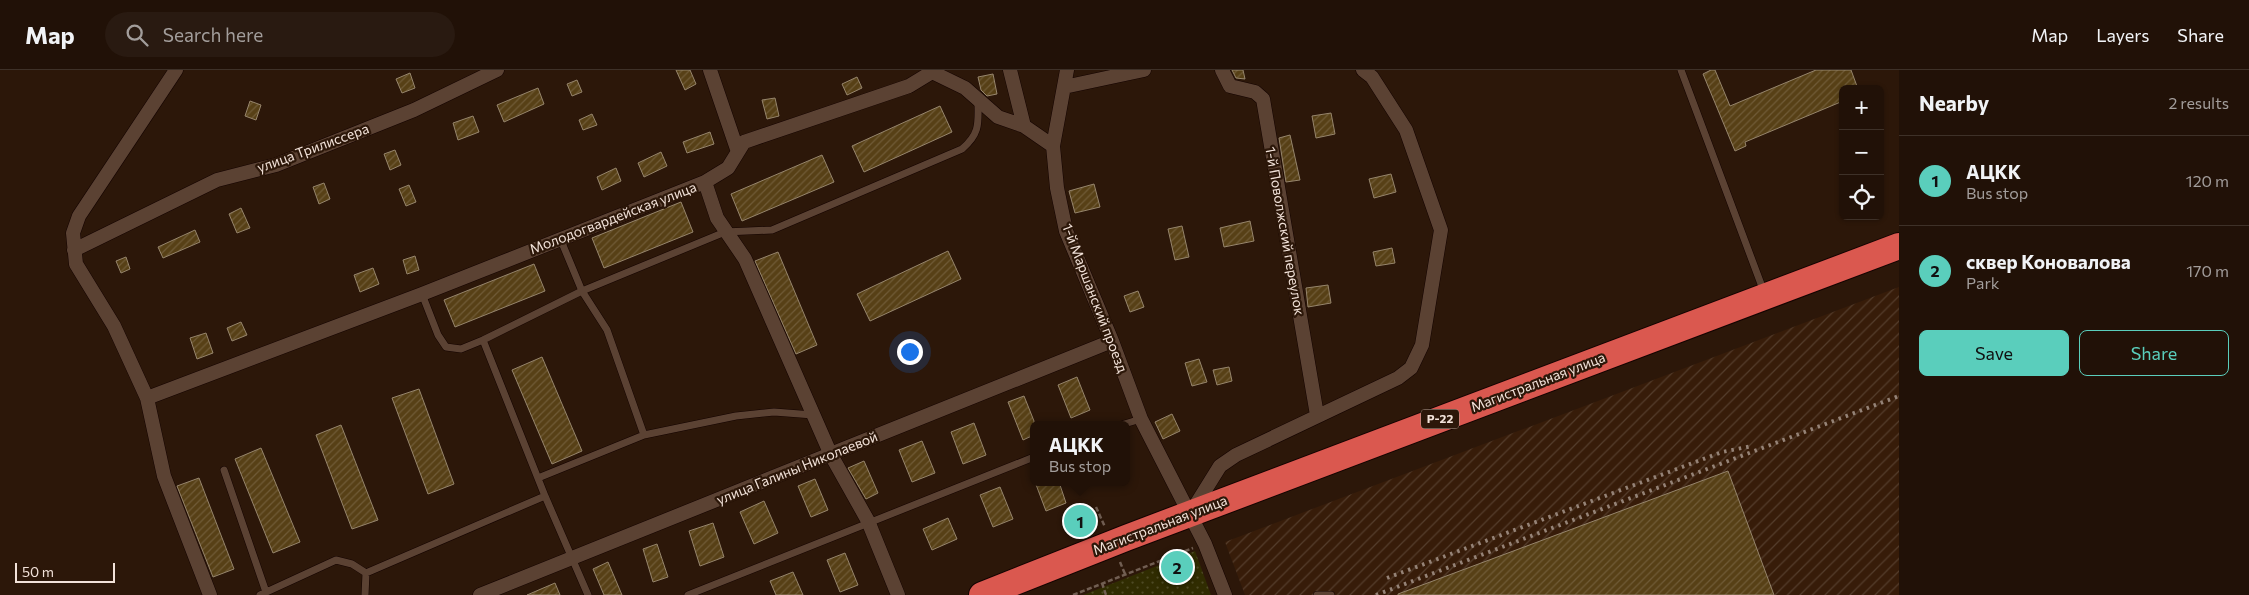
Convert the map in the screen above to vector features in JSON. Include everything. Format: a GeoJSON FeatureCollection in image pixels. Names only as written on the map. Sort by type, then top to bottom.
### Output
{"type":"FeatureCollection","features":[{"type":"Feature","properties":{"kind":"highway","name":"Магистральная улица"},"geometry":{"type":"LineString","coordinates":[[993,593],[1190,514],[1899,246]]}},
{"type":"Feature","properties":{"kind":"street"},"geometry":{"type":"LineString","coordinates":[[176,70],[79,216],[73,233],[74,250],[76,264],[114,326],[147,398],[164,476],[210,595]]}},
{"type":"Feature","properties":{"kind":"street","name":"улица Трилиссера"},"geometry":{"type":"LineString","coordinates":[[74,250],[217,180],[276,165],[414,110],[497,70]]}},
{"type":"Feature","properties":{"kind":"street"},"geometry":{"type":"LineString","coordinates":[[710,70],[738,152]]}},
{"type":"Feature","properties":{"kind":"street"},"geometry":{"type":"LineString","coordinates":[[1010,70],[1024,126]]}},
{"type":"Feature","properties":{"kind":"street","name":"1-й Маршанский проезд"},"geometry":{"type":"LineString","coordinates":[[1067,70],[1053,146],[1056,188],[1066,231],[1112,341],[1141,419],[1205,544],[1225,595]]}},
{"type":"Feature","properties":{"kind":"street"},"geometry":{"type":"LineString","coordinates":[[1064,87],[1144,70]]}},
{"type":"Feature","properties":{"kind":"street","name":"1-й Поволжский переулок"},"geometry":{"type":"LineString","coordinates":[[1222,70],[1230,86],[1255,92],[1263,99],[1317,415]]}},
{"type":"Feature","properties":{"kind":"street"},"geometry":{"type":"LineString","coordinates":[[1190,514],[1220,466],[1236,455],[1398,378],[1411,368],[1422,345],[1441,230],[1406,130],[1372,77],[1363,70]]}},
{"type":"Feature","properties":{"kind":"street","name":"Молодогвардейская улица"},"geometry":{"type":"LineString","coordinates":[[147,398],[422,294],[705,182],[728,168],[744,142],[909,86],[928,71],[965,88],[998,116],[1024,126],[1053,146]]}},
{"type":"Feature","properties":{"kind":"street"},"geometry":{"type":"LineString","coordinates":[[705,182],[717,218],[745,259],[831,455],[868,521],[898,595]]}},
{"type":"Feature","properties":{"kind":"street","name":"улица Галины Николаевой"},"geometry":{"type":"LineString","coordinates":[[480,595],[572,556],[831,455],[1112,341]]}},
{"type":"Feature","properties":{"kind":"lane"},"geometry":{"type":"LineString","coordinates":[[1681,70],[1766,296]]}},
{"type":"Feature","properties":{"kind":"lane"},"geometry":{"type":"LineString","coordinates":[[422,294],[438,335],[446,347],[461,348],[483,340],[582,291],[725,232],[772,230],[962,149],[972,140],[978,128],[978,100]]}},
{"type":"Feature","properties":{"kind":"lane"},"geometry":{"type":"LineString","coordinates":[[560,238],[582,291],[607,330],[644,435]]}},
{"type":"Feature","properties":{"kind":"lane"},"geometry":{"type":"LineString","coordinates":[[483,340],[545,496],[588,595]]}},
{"type":"Feature","properties":{"kind":"lane"},"geometry":{"type":"LineString","coordinates":[[538,478],[644,435],[736,416],[764,413],[813,415]]}},
{"type":"Feature","properties":{"kind":"lane"},"geometry":{"type":"LineString","coordinates":[[1130,422],[1141,419]]}},
{"type":"Feature","properties":{"kind":"lane"},"geometry":{"type":"LineString","coordinates":[[688,595],[868,521],[1030,458]]}},
{"type":"Feature","properties":{"kind":"lane"},"geometry":{"type":"LineString","coordinates":[[224,470],[263,594],[336,560],[352,564],[366,573]]}},
{"type":"Feature","properties":{"kind":"lane"},"geometry":{"type":"LineString","coordinates":[[366,573],[545,496]]}},
{"type":"Feature","properties":{"kind":"lane"},"geometry":{"type":"LineString","coordinates":[[364,595],[366,573]]}},
{"type":"Feature","properties":{"kind":"lane"},"geometry":{"type":"LineString","coordinates":[[1317,595],[1331,595]]}},
{"type":"Feature","properties":{"kind":"path"},"geometry":{"type":"LineString","coordinates":[[1073,595],[1205,544]]}},
{"type":"Feature","properties":{"kind":"path"},"geometry":{"type":"LineString","coordinates":[[1102,583],[1106,595]]}},
{"type":"Feature","properties":{"kind":"shaded area"},"geometry":{"type":"Polygon","coordinates":[[[1899,287],[1899,595],[1245,595],[1225,542],[1899,287]]]}},
{"type":"Feature","properties":{"kind":"shaded area"},"geometry":{"type":"Polygon","coordinates":[[[1195,551],[1211,595],[1083,595],[1195,551]]]}},
{"type":"Feature","properties":{"kind":"building"},"geometry":{"type":"Polygon","coordinates":[[[676,70],[690,70],[696,84],[685,90],[676,70]]]}},
{"type":"Feature","properties":{"kind":"building"},"geometry":{"type":"Polygon","coordinates":[[[1232,70],[1243,70],[1245,79],[1236,78],[1232,70]]]}},
{"type":"Feature","properties":{"kind":"building"},"geometry":{"type":"Polygon","coordinates":[[[1715,70],[1730,106],[1816,70],[1851,70],[1857,85],[1839,85],[1839,103],[1745,142],[1746,146],[1735,151],[1703,74],[1715,70]]]}},
{"type":"Feature","properties":{"kind":"building"},"geometry":{"type":"Polygon","coordinates":[[[410,73],[415,88],[402,93],[396,79],[410,73]]]}},
{"type":"Feature","properties":{"kind":"building"},"geometry":{"type":"Polygon","coordinates":[[[993,74],[997,94],[987,96],[981,90],[978,77],[993,74]]]}},
{"type":"Feature","properties":{"kind":"building"},"geometry":{"type":"Polygon","coordinates":[[[857,77],[862,88],[847,95],[842,84],[857,77]]]}},
{"type":"Feature","properties":{"kind":"building"},"geometry":{"type":"Polygon","coordinates":[[[577,80],[582,92],[572,96],[567,84],[577,80]]]}},
{"type":"Feature","properties":{"kind":"building"},"geometry":{"type":"Polygon","coordinates":[[[538,88],[544,104],[504,122],[497,105],[538,88]]]}},
{"type":"Feature","properties":{"kind":"building"},"geometry":{"type":"Polygon","coordinates":[[[775,98],[779,116],[767,119],[762,100],[775,98]]]}},
{"type":"Feature","properties":{"kind":"building"},"geometry":{"type":"Polygon","coordinates":[[[250,101],[261,105],[256,120],[245,116],[250,101]]]}},
{"type":"Feature","properties":{"kind":"building"},"geometry":{"type":"Polygon","coordinates":[[[940,106],[952,132],[864,172],[852,146],[940,106]]]}},
{"type":"Feature","properties":{"kind":"building"},"geometry":{"type":"Polygon","coordinates":[[[1331,113],[1335,134],[1316,138],[1312,116],[1331,113]]]}},
{"type":"Feature","properties":{"kind":"building"},"geometry":{"type":"Polygon","coordinates":[[[592,114],[597,125],[583,130],[579,120],[592,114]]]}},
{"type":"Feature","properties":{"kind":"building"},"geometry":{"type":"Polygon","coordinates":[[[473,116],[479,132],[458,140],[453,123],[473,116]]]}},
{"type":"Feature","properties":{"kind":"building"},"geometry":{"type":"Polygon","coordinates":[[[710,132],[714,144],[687,153],[683,142],[710,132]]]}},
{"type":"Feature","properties":{"kind":"building"},"geometry":{"type":"Polygon","coordinates":[[[1290,135],[1300,180],[1286,182],[1279,138],[1290,135]]]}},
{"type":"Feature","properties":{"kind":"building"},"geometry":{"type":"Polygon","coordinates":[[[395,150],[401,165],[390,170],[384,154],[395,150]]]}},
{"type":"Feature","properties":{"kind":"building"},"geometry":{"type":"Polygon","coordinates":[[[661,152],[667,166],[644,177],[638,163],[661,152]]]}},
{"type":"Feature","properties":{"kind":"building"},"geometry":{"type":"Polygon","coordinates":[[[822,155],[834,182],[742,221],[731,194],[822,155]]]}},
{"type":"Feature","properties":{"kind":"building"},"geometry":{"type":"Polygon","coordinates":[[[616,168],[621,181],[602,190],[597,177],[616,168]]]}},
{"type":"Feature","properties":{"kind":"building"},"geometry":{"type":"Polygon","coordinates":[[[1391,174],[1396,192],[1374,198],[1369,179],[1391,174]]]}},
{"type":"Feature","properties":{"kind":"building"},"geometry":{"type":"Polygon","coordinates":[[[324,183],[330,199],[319,204],[313,187],[324,183]]]}},
{"type":"Feature","properties":{"kind":"building"},"geometry":{"type":"Polygon","coordinates":[[[1094,184],[1100,207],[1075,213],[1069,191],[1094,184]]]}},
{"type":"Feature","properties":{"kind":"building"},"geometry":{"type":"Polygon","coordinates":[[[409,185],[416,202],[406,206],[399,189],[409,185]]]}},
{"type":"Feature","properties":{"kind":"building"},"geometry":{"type":"Polygon","coordinates":[[[681,202],[693,232],[604,268],[592,238],[681,202]]]}},
{"type":"Feature","properties":{"kind":"building"},"geometry":{"type":"Polygon","coordinates":[[[241,208],[250,228],[237,233],[229,214],[241,208]]]}},
{"type":"Feature","properties":{"kind":"building"},"geometry":{"type":"Polygon","coordinates":[[[1250,221],[1254,241],[1224,247],[1220,228],[1250,221]]]}},
{"type":"Feature","properties":{"kind":"building"},"geometry":{"type":"Polygon","coordinates":[[[1182,226],[1189,257],[1175,260],[1168,229],[1182,226]]]}},
{"type":"Feature","properties":{"kind":"building"},"geometry":{"type":"Polygon","coordinates":[[[195,230],[200,242],[163,258],[158,247],[195,230]]]}},
{"type":"Feature","properties":{"kind":"building"},"geometry":{"type":"Polygon","coordinates":[[[1392,248],[1395,263],[1376,266],[1373,252],[1392,248]]]}},
{"type":"Feature","properties":{"kind":"building"},"geometry":{"type":"Polygon","coordinates":[[[948,251],[961,279],[870,321],[857,294],[948,251]]]}},
{"type":"Feature","properties":{"kind":"building"},"geometry":{"type":"Polygon","coordinates":[[[778,252],[817,345],[796,354],[755,261],[778,252]]]}},
{"type":"Feature","properties":{"kind":"building"},"geometry":{"type":"Polygon","coordinates":[[[415,256],[419,270],[407,274],[403,260],[415,256]]]}},
{"type":"Feature","properties":{"kind":"building"},"geometry":{"type":"Polygon","coordinates":[[[126,257],[130,269],[121,273],[116,261],[126,257]]]}},
{"type":"Feature","properties":{"kind":"building"},"geometry":{"type":"Polygon","coordinates":[[[534,264],[545,291],[455,327],[444,300],[534,264]]]}},
{"type":"Feature","properties":{"kind":"building"},"geometry":{"type":"Polygon","coordinates":[[[373,268],[379,284],[360,292],[354,275],[373,268]]]}},
{"type":"Feature","properties":{"kind":"building"},"geometry":{"type":"Polygon","coordinates":[[[1328,285],[1331,303],[1308,307],[1306,288],[1328,285]]]}},
{"type":"Feature","properties":{"kind":"building"},"geometry":{"type":"Polygon","coordinates":[[[1138,291],[1144,307],[1130,312],[1124,296],[1138,291]]]}},
{"type":"Feature","properties":{"kind":"building"},"geometry":{"type":"Polygon","coordinates":[[[241,322],[247,335],[232,341],[227,328],[241,322]]]}},
{"type":"Feature","properties":{"kind":"building"},"geometry":{"type":"Polygon","coordinates":[[[206,333],[213,353],[197,359],[190,338],[206,333]]]}},
{"type":"Feature","properties":{"kind":"building"},"geometry":{"type":"Polygon","coordinates":[[[542,357],[582,451],[552,464],[512,370],[542,357]]]}},
{"type":"Feature","properties":{"kind":"building"},"geometry":{"type":"Polygon","coordinates":[[[1199,359],[1207,382],[1192,386],[1185,363],[1199,359]]]}},
{"type":"Feature","properties":{"kind":"building"},"geometry":{"type":"Polygon","coordinates":[[[1229,367],[1232,381],[1217,385],[1213,370],[1229,367]]]}},
{"type":"Feature","properties":{"kind":"building"},"geometry":{"type":"Polygon","coordinates":[[[1077,377],[1090,410],[1071,418],[1058,385],[1077,377]]]}},
{"type":"Feature","properties":{"kind":"building"},"geometry":{"type":"Polygon","coordinates":[[[419,389],[454,484],[428,494],[392,398],[419,389]]]}},
{"type":"Feature","properties":{"kind":"building"},"geometry":{"type":"Polygon","coordinates":[[[1024,396],[1034,421],[1030,421],[1030,437],[1023,440],[1008,402],[1024,396]]]}},
{"type":"Feature","properties":{"kind":"building"},"geometry":{"type":"Polygon","coordinates":[[[1172,414],[1180,431],[1163,439],[1155,422],[1172,414]]]}},
{"type":"Feature","properties":{"kind":"building"},"geometry":{"type":"Polygon","coordinates":[[[974,423],[986,455],[963,464],[951,432],[974,423]]]}},
{"type":"Feature","properties":{"kind":"building"},"geometry":{"type":"Polygon","coordinates":[[[341,425],[378,520],[352,529],[316,435],[341,425]]]}},
{"type":"Feature","properties":{"kind":"building"},"geometry":{"type":"Polygon","coordinates":[[[922,441],[935,473],[912,482],[899,450],[922,441]]]}},
{"type":"Feature","properties":{"kind":"building"},"geometry":{"type":"Polygon","coordinates":[[[261,448],[300,542],[273,553],[235,459],[261,448]]]}},
{"type":"Feature","properties":{"kind":"building"},"geometry":{"type":"Polygon","coordinates":[[[864,461],[878,493],[866,499],[848,468],[864,461]]]}},
{"type":"Feature","properties":{"kind":"building"},"geometry":{"type":"Polygon","coordinates":[[[1728,471],[1774,595],[1398,595],[1398,594],[1728,471]]]}},
{"type":"Feature","properties":{"kind":"building"},"geometry":{"type":"Polygon","coordinates":[[[199,478],[234,569],[213,577],[177,486],[199,478]]]}},
{"type":"Feature","properties":{"kind":"building"},"geometry":{"type":"Polygon","coordinates":[[[815,479],[828,510],[811,517],[798,486],[815,479]]]}},
{"type":"Feature","properties":{"kind":"building"},"geometry":{"type":"Polygon","coordinates":[[[1037,486],[1060,486],[1066,503],[1046,511],[1037,486]]]}},
{"type":"Feature","properties":{"kind":"building"},"geometry":{"type":"Polygon","coordinates":[[[1000,487],[1013,519],[993,527],[980,495],[1000,487]]]}},
{"type":"Feature","properties":{"kind":"building"},"geometry":{"type":"Polygon","coordinates":[[[764,501],[778,533],[754,544],[740,512],[764,501]]]}},
{"type":"Feature","properties":{"kind":"building"},"geometry":{"type":"Polygon","coordinates":[[[948,518],[957,539],[932,550],[923,529],[948,518]]]}},
{"type":"Feature","properties":{"kind":"building"},"geometry":{"type":"Polygon","coordinates":[[[713,523],[724,557],[700,566],[689,531],[713,523]]]}},
{"type":"Feature","properties":{"kind":"building"},"geometry":{"type":"Polygon","coordinates":[[[657,544],[668,577],[653,582],[643,549],[657,544]]]}},
{"type":"Feature","properties":{"kind":"building"},"geometry":{"type":"Polygon","coordinates":[[[845,553],[858,585],[840,592],[827,560],[845,553]]]}},
{"type":"Feature","properties":{"kind":"building"},"geometry":{"type":"Polygon","coordinates":[[[608,562],[622,595],[604,595],[593,569],[608,562]]]}},
{"type":"Feature","properties":{"kind":"building"},"geometry":{"type":"Polygon","coordinates":[[[793,572],[803,595],[776,595],[770,581],[793,572]]]}},
{"type":"Feature","properties":{"kind":"building"},"geometry":{"type":"Polygon","coordinates":[[[555,583],[560,595],[527,595],[555,583]]]}},
{"type":"Feature","properties":{"kind":"railway"},"geometry":{"type":"LineString","coordinates":[[1376,595],[1899,396]]}},
{"type":"Feature","properties":{"kind":"railway"},"geometry":{"type":"LineString","coordinates":[[1387,578],[1722,452],[1752,446]]}},
{"type":"Feature","properties":{"kind":"place","name":"АЦКК"},"geometry":{"type":"Point","coordinates":[1080,521]}},
{"type":"Feature","properties":{"kind":"place","name":"сквер Коновалова"},"geometry":{"type":"Point","coordinates":[1177,567]}}]}
